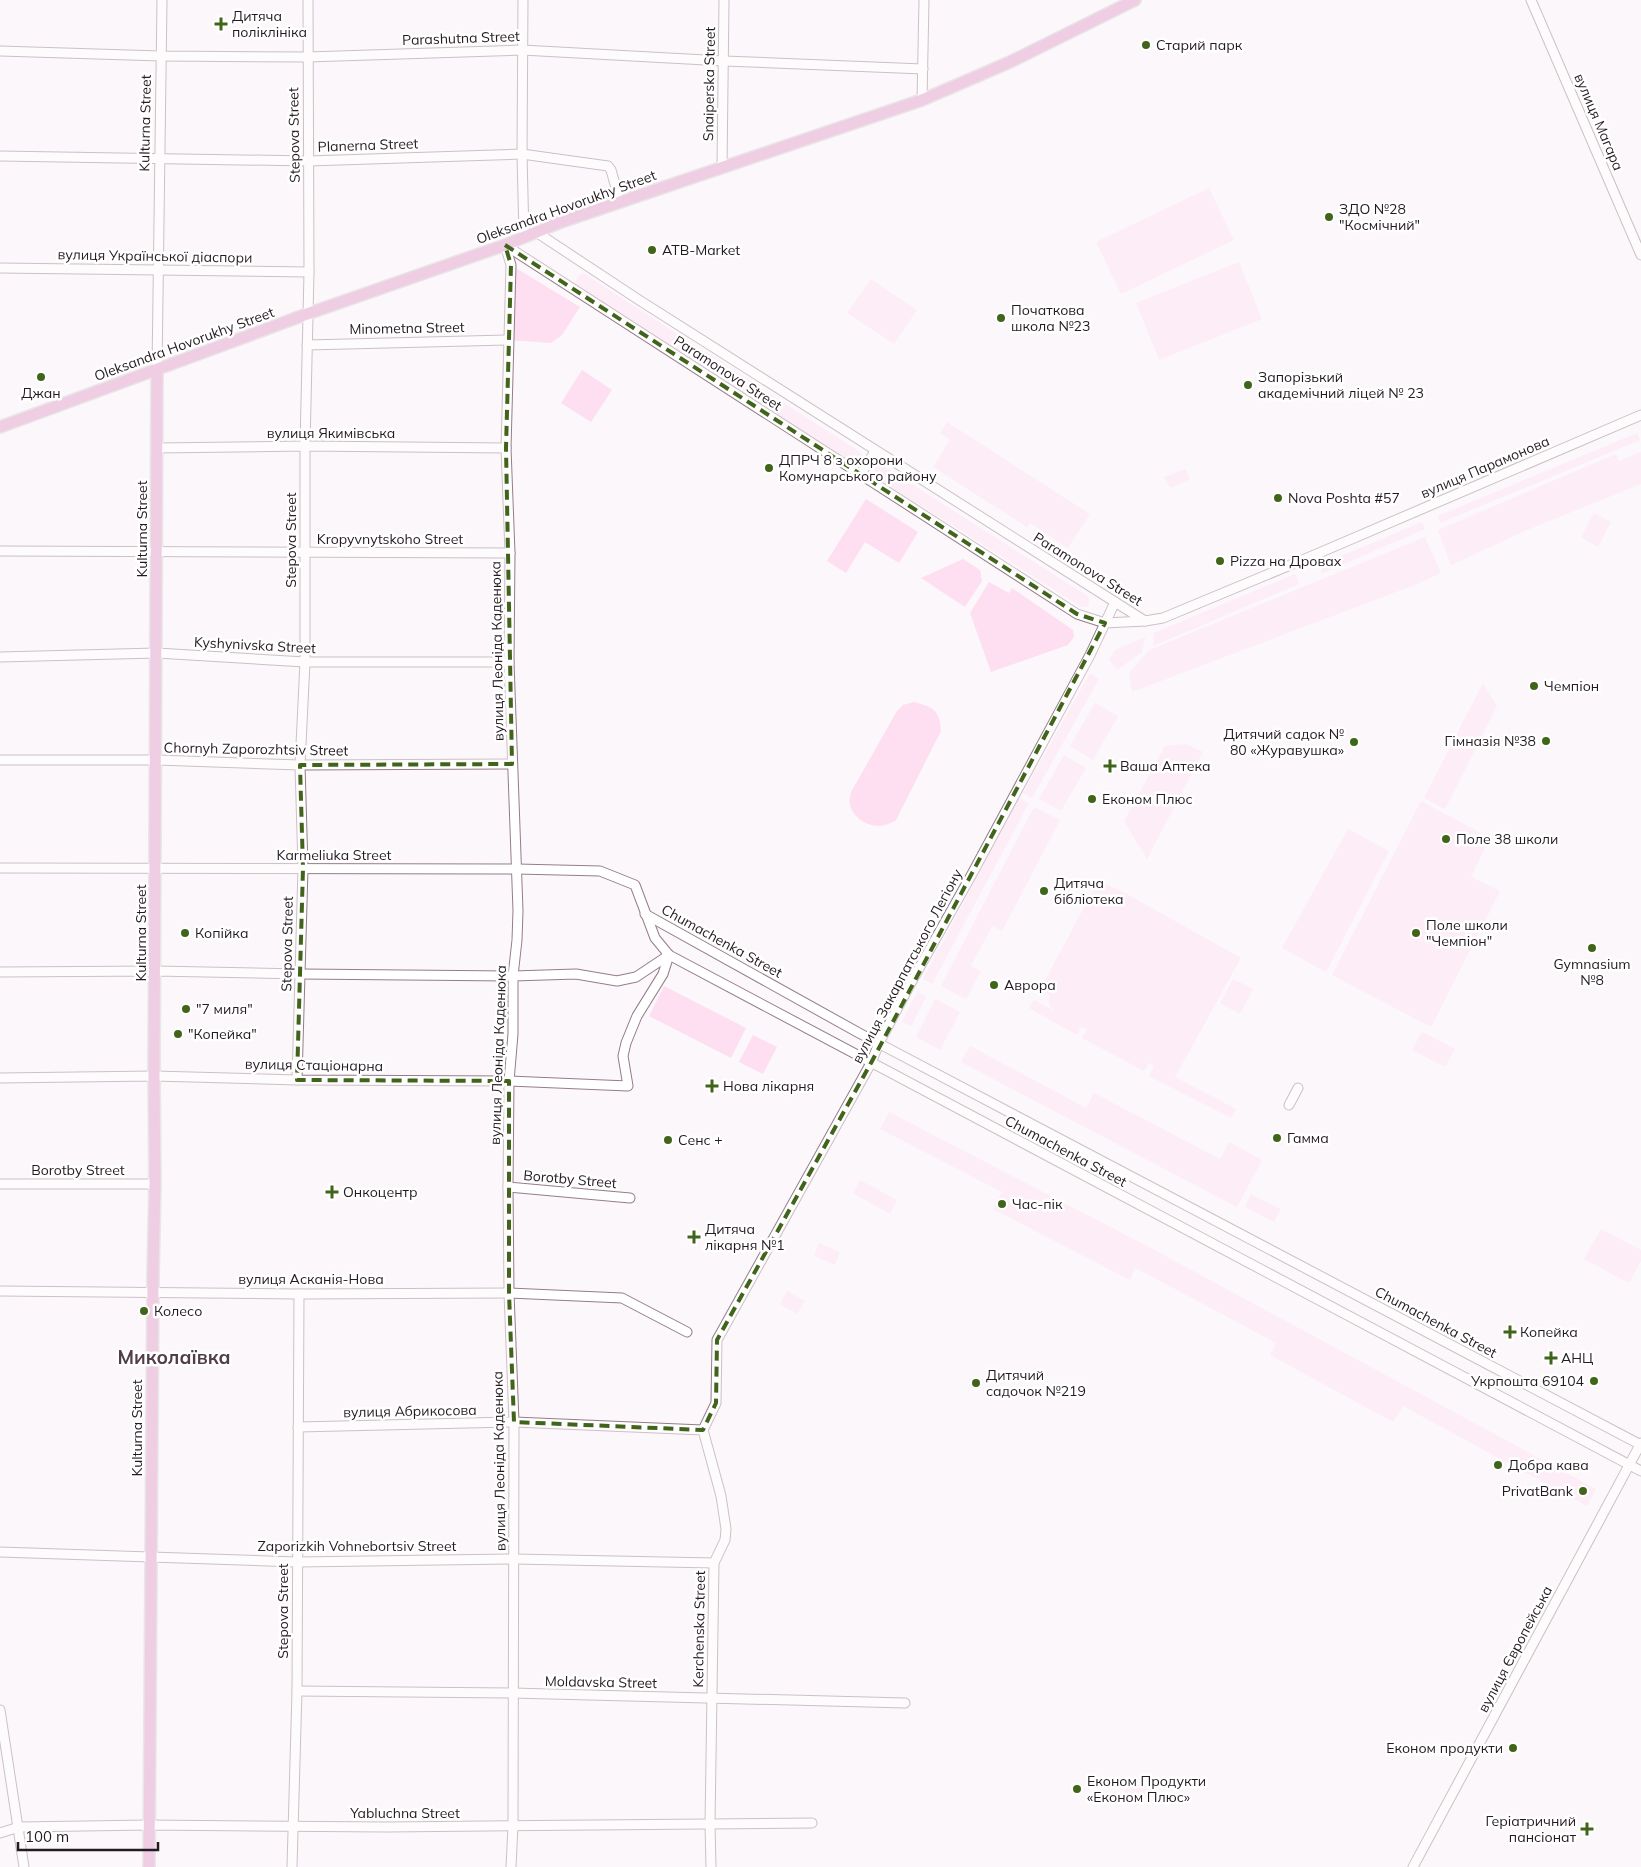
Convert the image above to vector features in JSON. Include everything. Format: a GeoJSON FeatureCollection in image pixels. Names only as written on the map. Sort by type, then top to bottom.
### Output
{"type":"FeatureCollection","features":[{"type":"Feature","properties":{"kind":"main road","name":"Oleksandra Hovorukhy Street"},"geometry":{"type":"LineString","coordinates":[[0,427],[307,314],[505,245],[561,222],[922,100],[1010,62],[1135,0]]}},
{"type":"Feature","properties":{"kind":"main road","name":"Kulturna Street"},"geometry":{"type":"LineString","coordinates":[[149,1867],[153,1292],[156,1184],[154,1076],[158,370]]}},
{"type":"Feature","properties":{"kind":"street","name":"Kulturna Street"},"geometry":{"type":"LineString","coordinates":[[158,370],[162,0]]}},
{"type":"Feature","properties":{"kind":"street","name":"Stepova Street"},"geometry":{"type":"LineString","coordinates":[[297,1080],[301,974],[302,868],[300,765],[304,662],[305,446],[309,272],[308,0]]}},
{"type":"Feature","properties":{"kind":"street"},"geometry":{"type":"LineString","coordinates":[[523,0],[522,154],[524,237]]}},
{"type":"Feature","properties":{"kind":"street","name":"Snaiperska Street"},"geometry":{"type":"LineString","coordinates":[[722,168],[724,0]]}},
{"type":"Feature","properties":{"kind":"street"},"geometry":{"type":"LineString","coordinates":[[922,100],[924,0]]}},
{"type":"Feature","properties":{"kind":"street","name":"вулиця Магара"},"geometry":{"type":"LineString","coordinates":[[1531,0],[1641,255]]}},
{"type":"Feature","properties":{"kind":"street","name":"Parashutna Street"},"geometry":{"type":"LineString","coordinates":[[0,51],[161,56],[307,57],[522,50],[923,69]]}},
{"type":"Feature","properties":{"kind":"street","name":"Planerna Street"},"geometry":{"type":"LineString","coordinates":[[0,156],[308,161],[522,154],[608,166],[611,170],[620,202]]}},
{"type":"Feature","properties":{"kind":"street","name":"Paramonova Street"},"geometry":{"type":"LineString","coordinates":[[536,232],[875,451],[1145,622]]}},
{"type":"Feature","properties":{"kind":"street","name":"Paramonova Street"},"geometry":{"type":"LineString","coordinates":[[505,245],[1077,614],[1105,623],[1145,622]]}},
{"type":"Feature","properties":{"kind":"street","name":"вулиця Леоніда Каденюка"},"geometry":{"type":"LineString","coordinates":[[505,245],[511,265],[507,340],[506,448],[510,553],[509,662],[518,869],[517,940],[513,976],[513,1034],[509,1081],[508,1187],[509,1293],[514,1422],[513,1826],[511,1867]]}},
{"type":"Feature","properties":{"kind":"street","name":"вулиця Української діаспори"},"geometry":{"type":"LineString","coordinates":[[0,268],[309,272]]}},
{"type":"Feature","properties":{"kind":"street","name":"Minometna Street"},"geometry":{"type":"LineString","coordinates":[[307,345],[507,340]]}},
{"type":"Feature","properties":{"kind":"street","name":"вулиця Парамонова"},"geometry":{"type":"LineString","coordinates":[[1145,622],[1163,618],[1312,556],[1641,415]]}},
{"type":"Feature","properties":{"kind":"street","name":"вулиця Якимівська"},"geometry":{"type":"LineString","coordinates":[[157,448],[305,446],[506,448]]}},
{"type":"Feature","properties":{"kind":"street"},"geometry":{"type":"LineString","coordinates":[[861,474],[875,451]]}},
{"type":"Feature","properties":{"kind":"street","name":"Kropyvnytskoho Street"},"geometry":{"type":"LineString","coordinates":[[0,551],[510,553]]}},
{"type":"Feature","properties":{"kind":"street","name":"вулиця Закарпатського Легіону"},"geometry":{"type":"LineString","coordinates":[[703,1430],[716,1403],[716,1340],[871,1063],[879,1043],[1086,663],[1115,602]]}},
{"type":"Feature","properties":{"kind":"street","name":"Kyshynivska Street"},"geometry":{"type":"LineString","coordinates":[[0,656],[157,653],[304,662],[509,662]]}},
{"type":"Feature","properties":{"kind":"street","name":"Chornyh Zaporozhtsiv Street"},"geometry":{"type":"LineString","coordinates":[[0,760],[157,760],[300,765],[512,764]]}},
{"type":"Feature","properties":{"kind":"street","name":"Karmeliuka Street"},"geometry":{"type":"LineString","coordinates":[[0,868],[518,869],[600,871],[635,885],[645,914]]}},
{"type":"Feature","properties":{"kind":"street","name":"Chumachenka Street"},"geometry":{"type":"LineString","coordinates":[[645,914],[879,1043],[1641,1444]]}},
{"type":"Feature","properties":{"kind":"street","name":"Chumachenka Street"},"geometry":{"type":"LineString","coordinates":[[645,914],[654,938],[669,955],[1641,1472]]}},
{"type":"Feature","properties":{"kind":"street"},"geometry":{"type":"LineString","coordinates":[[0,972],[156,970],[301,974],[513,976],[576,974],[617,981],[636,977],[669,955]]}},
{"type":"Feature","properties":{"kind":"street","name":"вулиця Стаціонарна"},"geometry":{"type":"LineString","coordinates":[[0,1078],[154,1076],[297,1080],[509,1081],[628,1086],[623,1056],[626,1043],[637,1016],[663,974],[669,955]]}},
{"type":"Feature","properties":{"kind":"street"},"geometry":{"type":"LineString","coordinates":[[1289,1105],[1298,1088]]}},
{"type":"Feature","properties":{"kind":"street","name":"Borotby Street"},"geometry":{"type":"LineString","coordinates":[[0,1184],[156,1184]]}},
{"type":"Feature","properties":{"kind":"street","name":"Borotby Street"},"geometry":{"type":"LineString","coordinates":[[508,1187],[630,1198]]}},
{"type":"Feature","properties":{"kind":"street","name":"вулиця Асканія-Нова"},"geometry":{"type":"LineString","coordinates":[[0,1291],[299,1294],[509,1293],[622,1298],[686,1332]]}},
{"type":"Feature","properties":{"kind":"street","name":"Stepova Street"},"geometry":{"type":"LineString","coordinates":[[292,1867],[297,1692],[299,1294]]}},
{"type":"Feature","properties":{"kind":"street","name":"вулиця Абрикосова"},"geometry":{"type":"LineString","coordinates":[[298,1428],[514,1422],[703,1430]]}},
{"type":"Feature","properties":{"kind":"street","name":"Kerchenska Street"},"geometry":{"type":"LineString","coordinates":[[703,1430],[721,1496],[726,1529],[725,1540],[714,1563],[711,1867]]}},
{"type":"Feature","properties":{"kind":"street","name":"вулиця Європейська"},"geometry":{"type":"LineString","coordinates":[[1413,1867],[1641,1444]]}},
{"type":"Feature","properties":{"kind":"street","name":"Zaporizkih Vohnebortsiv Street"},"geometry":{"type":"LineString","coordinates":[[0,1552],[297,1562],[514,1559],[714,1563]]}},
{"type":"Feature","properties":{"kind":"street","name":"Moldavska Street"},"geometry":{"type":"LineString","coordinates":[[297,1692],[512,1693],[905,1703]]}},
{"type":"Feature","properties":{"kind":"street"},"geometry":{"type":"LineString","coordinates":[[0,1710],[24,1867]]}},
{"type":"Feature","properties":{"kind":"street","name":"Yabluchna Street"},"geometry":{"type":"LineString","coordinates":[[0,1833],[19,1827],[148,1825],[513,1826],[812,1824]]}},
{"type":"Feature","properties":{"kind":"highlighted area"},"geometry":{"type":"Polygon","coordinates":[[[505,245],[1077,614],[1105,623],[871,1063],[717,1340],[716,1403],[703,1430],[514,1422],[509,1293],[509,1081],[297,1080],[303,868],[300,765],[512,764],[506,448],[511,265],[505,245]]]}},
{"type":"Feature","properties":{"kind":"shaded area"},"geometry":{"type":"Polygon","coordinates":[[[1209,188],[1234,240],[1121,294],[1096,242],[1209,188]]]}},
{"type":"Feature","properties":{"kind":"shaded area"},"geometry":{"type":"Polygon","coordinates":[[[1239,262],[1262,319],[1159,360],[1136,303],[1239,262]]]}},
{"type":"Feature","properties":{"kind":"shaded area"},"geometry":{"type":"Polygon","coordinates":[[[511,265],[580,307],[562,335],[551,343],[507,340],[511,265]]]}},
{"type":"Feature","properties":{"kind":"shaded area"},"geometry":{"type":"Polygon","coordinates":[[[583,273],[860,452],[863,456],[861,461],[857,464],[851,462],[574,284],[583,273]]]}},
{"type":"Feature","properties":{"kind":"shaded area"},"geometry":{"type":"Polygon","coordinates":[[[871,279],[917,310],[894,344],[847,313],[871,279]]]}},
{"type":"Feature","properties":{"kind":"shaded area"},"geometry":{"type":"Polygon","coordinates":[[[582,370],[612,390],[591,422],[561,403],[582,370]]]}},
{"type":"Feature","properties":{"kind":"shaded area"},"geometry":{"type":"Polygon","coordinates":[[[947,422],[1090,514],[1068,548],[1030,523],[1027,527],[933,467],[950,440],[940,433],[947,422]]]}},
{"type":"Feature","properties":{"kind":"shaded area"},"geometry":{"type":"Polygon","coordinates":[[[1637,433],[1640,440],[1440,523],[1438,516],[1637,433]]]}},
{"type":"Feature","properties":{"kind":"shaded area"},"geometry":{"type":"Polygon","coordinates":[[[1641,452],[1641,484],[1527,530],[1451,565],[1438,530],[1616,454],[1619,461],[1641,452]]]}},
{"type":"Feature","properties":{"kind":"shaded area"},"geometry":{"type":"Polygon","coordinates":[[[877,462],[1089,597],[1089,605],[1082,607],[869,473],[871,465],[877,462]]]}},
{"type":"Feature","properties":{"kind":"shaded area"},"geometry":{"type":"Polygon","coordinates":[[[1186,469],[1190,479],[1170,488],[1164,477],[1186,469]]]}},
{"type":"Feature","properties":{"kind":"shaded area"},"geometry":{"type":"Polygon","coordinates":[[[866,499],[918,532],[899,563],[865,542],[846,573],[827,561],[866,499]]]}},
{"type":"Feature","properties":{"kind":"shaded area"},"geometry":{"type":"Polygon","coordinates":[[[1594,513],[1611,522],[1598,547],[1581,537],[1594,513]]]}},
{"type":"Feature","properties":{"kind":"shaded area"},"geometry":{"type":"Polygon","coordinates":[[[1422,522],[1425,529],[1321,574],[1322,564],[1422,522]]]}},
{"type":"Feature","properties":{"kind":"shaded area"},"geometry":{"type":"Polygon","coordinates":[[[1425,537],[1441,573],[1417,584],[1132,692],[1129,673],[1149,650],[1425,537]]]}},
{"type":"Feature","properties":{"kind":"shaded area"},"geometry":{"type":"Polygon","coordinates":[[[963,559],[980,570],[982,581],[965,607],[921,578],[963,559]]]}},
{"type":"Feature","properties":{"kind":"shaded area"},"geometry":{"type":"Polygon","coordinates":[[[1295,574],[1299,584],[1153,646],[1154,633],[1295,574]]]}},
{"type":"Feature","properties":{"kind":"shaded area"},"geometry":{"type":"Polygon","coordinates":[[[989,582],[1009,593],[1012,588],[1073,630],[1074,637],[1068,645],[991,672],[970,613],[989,582]]]}},
{"type":"Feature","properties":{"kind":"shaded area"},"geometry":{"type":"Polygon","coordinates":[[[1145,637],[1142,652],[1117,670],[1109,659],[1115,650],[1145,637]]]}},
{"type":"Feature","properties":{"kind":"shaded area"},"geometry":{"type":"Polygon","coordinates":[[[1090,673],[1099,679],[1032,798],[1023,793],[1090,673]]]}},
{"type":"Feature","properties":{"kind":"shaded area"},"geometry":{"type":"Polygon","coordinates":[[[1483,683],[1497,706],[1445,809],[1424,798],[1483,683]]]}},
{"type":"Feature","properties":{"kind":"shaded area"},"geometry":{"type":"Polygon","coordinates":[[[914,702],[934,710],[939,718],[941,731],[896,820],[880,826],[863,822],[855,815],[850,805],[851,792],[897,711],[903,705],[914,702]]]}},
{"type":"Feature","properties":{"kind":"shaded area"},"geometry":{"type":"Polygon","coordinates":[[[1095,703],[1118,716],[1093,760],[1070,746],[1095,703]]]}},
{"type":"Feature","properties":{"kind":"shaded area"},"geometry":{"type":"Polygon","coordinates":[[[1186,744],[1203,752],[1147,859],[1124,821],[1165,746],[1186,744]]]}},
{"type":"Feature","properties":{"kind":"shaded area"},"geometry":{"type":"Polygon","coordinates":[[[1064,755],[1086,768],[1061,811],[1039,799],[1064,755]]]}},
{"type":"Feature","properties":{"kind":"shaded area"},"geometry":{"type":"Polygon","coordinates":[[[1019,798],[1029,803],[932,984],[923,979],[1019,798]]]}},
{"type":"Feature","properties":{"kind":"shaded area","name":"Поле школи \"Чемпіон\""},"geometry":{"type":"Polygon","coordinates":[[[1421,801],[1490,838],[1471,877],[1500,891],[1431,1027],[1332,975],[1421,801]]]}},
{"type":"Feature","properties":{"kind":"shaded area"},"geometry":{"type":"Polygon","coordinates":[[[1034,807],[1060,820],[1002,931],[992,926],[971,966],[981,971],[966,999],[941,986],[1034,807]]]}},
{"type":"Feature","properties":{"kind":"shaded area"},"geometry":{"type":"Polygon","coordinates":[[[1348,829],[1389,851],[1326,972],[1282,948],[1348,829]]]}},
{"type":"Feature","properties":{"kind":"shaded area"},"geometry":{"type":"Polygon","coordinates":[[[1098,881],[1125,893],[1241,958],[1175,1077],[1236,1109],[1231,1118],[1149,1076],[1154,1066],[1149,1063],[1144,1071],[1082,1038],[1087,1029],[1081,1027],[1077,1035],[1029,1008],[1034,1000],[1055,1011],[1049,1005],[1049,995],[1040,990],[1098,881]]]}},
{"type":"Feature","properties":{"kind":"shaded area"},"geometry":{"type":"Polygon","coordinates":[[[1233,979],[1253,989],[1240,1014],[1220,1003],[1233,979]]]}},
{"type":"Feature","properties":{"kind":"shaded area"},"geometry":{"type":"Polygon","coordinates":[[[664,986],[746,1028],[731,1058],[649,1016],[664,986]]]}},
{"type":"Feature","properties":{"kind":"shaded area"},"geometry":{"type":"Polygon","coordinates":[[[917,992],[926,997],[911,1026],[902,1022],[917,992]]]}},
{"type":"Feature","properties":{"kind":"shaded area"},"geometry":{"type":"Polygon","coordinates":[[[935,999],[960,1012],[940,1050],[916,1037],[935,999]]]}},
{"type":"Feature","properties":{"kind":"shaded area"},"geometry":{"type":"Polygon","coordinates":[[[1422,1032],[1455,1049],[1445,1067],[1412,1050],[1422,1032]]]}},
{"type":"Feature","properties":{"kind":"shaded area"},"geometry":{"type":"Polygon","coordinates":[[[753,1035],[777,1047],[763,1074],[739,1062],[753,1035]]]}},
{"type":"Feature","properties":{"kind":"shaded area"},"geometry":{"type":"Polygon","coordinates":[[[970,1046],[1086,1108],[1094,1093],[1220,1159],[1229,1142],[1262,1160],[1237,1207],[961,1062],[970,1046]]]}},
{"type":"Feature","properties":{"kind":"shaded area"},"geometry":{"type":"Polygon","coordinates":[[[889,1112],[1147,1246],[1596,1489],[1587,1506],[1403,1406],[1393,1422],[1270,1355],[1276,1343],[1151,1276],[1135,1268],[1130,1280],[993,1209],[1002,1192],[880,1129],[889,1112]]]}},
{"type":"Feature","properties":{"kind":"shaded area"},"geometry":{"type":"Polygon","coordinates":[[[860,1180],[897,1200],[890,1214],[853,1193],[860,1180]]]}},
{"type":"Feature","properties":{"kind":"shaded area"},"geometry":{"type":"Polygon","coordinates":[[[1251,1194],[1281,1209],[1274,1222],[1245,1207],[1251,1194]]]}},
{"type":"Feature","properties":{"kind":"shaded area"},"geometry":{"type":"Polygon","coordinates":[[[1601,1229],[1641,1250],[1641,1261],[1629,1283],[1584,1259],[1601,1229]]]}},
{"type":"Feature","properties":{"kind":"shaded area"},"geometry":{"type":"Polygon","coordinates":[[[819,1243],[840,1252],[835,1265],[814,1256],[819,1243]]]}},
{"type":"Feature","properties":{"kind":"shaded area"},"geometry":{"type":"Polygon","coordinates":[[[787,1291],[805,1301],[797,1314],[780,1304],[787,1291]]]}},
{"type":"Feature","properties":{"kind":"shaded area"},"geometry":{"type":"Polygon","coordinates":[[[1131,1780],[1148,1789],[1137,1806],[1121,1796],[1131,1780]]]}},
{"type":"Feature","properties":{"kind":"place","name":"Дитяча поліклініка"},"geometry":{"type":"Point","coordinates":[221,24]}},
{"type":"Feature","properties":{"kind":"place","name":"Старий парк"},"geometry":{"type":"Point","coordinates":[1146,45]}},
{"type":"Feature","properties":{"kind":"place","name":"ЗДО №28 \"Космічний\""},"geometry":{"type":"Point","coordinates":[1329,217]}},
{"type":"Feature","properties":{"kind":"place","name":"ATB-Market"},"geometry":{"type":"Point","coordinates":[652,250]}},
{"type":"Feature","properties":{"kind":"place","name":"Початкова школа №23"},"geometry":{"type":"Point","coordinates":[1001,318]}},
{"type":"Feature","properties":{"kind":"place","name":"Джан"},"geometry":{"type":"Point","coordinates":[41,377]}},
{"type":"Feature","properties":{"kind":"place","name":"Запорізький академічний ліцей № 23"},"geometry":{"type":"Point","coordinates":[1248,385]}},
{"type":"Feature","properties":{"kind":"place","name":"ДПРЧ 8 з охорони Комунарського району"},"geometry":{"type":"Point","coordinates":[769,468]}},
{"type":"Feature","properties":{"kind":"place","name":"Nova Poshta #57"},"geometry":{"type":"Point","coordinates":[1278,498]}},
{"type":"Feature","properties":{"kind":"place","name":"Pizza на Дровах"},"geometry":{"type":"Point","coordinates":[1220,561]}},
{"type":"Feature","properties":{"kind":"place","name":"Чемпіон"},"geometry":{"type":"Point","coordinates":[1534,686]}},
{"type":"Feature","properties":{"kind":"place","name":"Гімназія №38"},"geometry":{"type":"Point","coordinates":[1546,741]}},
{"type":"Feature","properties":{"kind":"place","name":"Дитячий садок № 80 «Журавушка»"},"geometry":{"type":"Point","coordinates":[1354,742]}},
{"type":"Feature","properties":{"kind":"place","name":"Ваша Аптека"},"geometry":{"type":"Point","coordinates":[1110,766]}},
{"type":"Feature","properties":{"kind":"place","name":"Економ Плюс"},"geometry":{"type":"Point","coordinates":[1092,799]}},
{"type":"Feature","properties":{"kind":"place","name":"Поле 38 школи"},"geometry":{"type":"Point","coordinates":[1446,839]}},
{"type":"Feature","properties":{"kind":"place","name":"Дитяча бібліотека"},"geometry":{"type":"Point","coordinates":[1044,891]}},
{"type":"Feature","properties":{"kind":"place","name":"Копійка"},"geometry":{"type":"Point","coordinates":[185,933]}},
{"type":"Feature","properties":{"kind":"place","name":"Поле школи \"Чемпіон\""},"geometry":{"type":"Point","coordinates":[1416,933]}},
{"type":"Feature","properties":{"kind":"place","name":"Gymnasium №8"},"geometry":{"type":"Point","coordinates":[1592,948]}},
{"type":"Feature","properties":{"kind":"place","name":"Аврора"},"geometry":{"type":"Point","coordinates":[994,985]}},
{"type":"Feature","properties":{"kind":"place","name":"\"7 миля\""},"geometry":{"type":"Point","coordinates":[186,1009]}},
{"type":"Feature","properties":{"kind":"place","name":"\"Копейка\""},"geometry":{"type":"Point","coordinates":[178,1034]}},
{"type":"Feature","properties":{"kind":"place","name":"Нова лікарня"},"geometry":{"type":"Point","coordinates":[712,1086]}},
{"type":"Feature","properties":{"kind":"place","name":"Гамма"},"geometry":{"type":"Point","coordinates":[1277,1138]}},
{"type":"Feature","properties":{"kind":"place","name":"Сенс +"},"geometry":{"type":"Point","coordinates":[668,1140]}},
{"type":"Feature","properties":{"kind":"place","name":"Онкоцентр"},"geometry":{"type":"Point","coordinates":[332,1192]}},
{"type":"Feature","properties":{"kind":"place","name":"Час-пік"},"geometry":{"type":"Point","coordinates":[1002,1204]}},
{"type":"Feature","properties":{"kind":"place","name":"Дитяча лікарня №1"},"geometry":{"type":"Point","coordinates":[694,1237]}},
{"type":"Feature","properties":{"kind":"place","name":"Колесо"},"geometry":{"type":"Point","coordinates":[144,1311]}},
{"type":"Feature","properties":{"kind":"place","name":"Копейка"},"geometry":{"type":"Point","coordinates":[1510,1332]}},
{"type":"Feature","properties":{"kind":"place","name":"АНЦ"},"geometry":{"type":"Point","coordinates":[1551,1358]}},
{"type":"Feature","properties":{"kind":"place","name":"Укрпошта 69104"},"geometry":{"type":"Point","coordinates":[1594,1381]}},
{"type":"Feature","properties":{"kind":"place","name":"Дитячий садочок №219"},"geometry":{"type":"Point","coordinates":[976,1383]}},
{"type":"Feature","properties":{"kind":"place","name":"Добра кава"},"geometry":{"type":"Point","coordinates":[1498,1465]}},
{"type":"Feature","properties":{"kind":"place","name":"PrivatBank"},"geometry":{"type":"Point","coordinates":[1583,1491]}},
{"type":"Feature","properties":{"kind":"place","name":"Економ продукти"},"geometry":{"type":"Point","coordinates":[1513,1748]}},
{"type":"Feature","properties":{"kind":"place","name":"Економ Продукти «Економ Плюс»"},"geometry":{"type":"Point","coordinates":[1077,1789]}},
{"type":"Feature","properties":{"kind":"place","name":"Геріатричний пансіонат"},"geometry":{"type":"Point","coordinates":[1587,1829]}},
{"type":"Feature","properties":{"kind":"district","name":"Миколаївка"},"geometry":{"type":"Point","coordinates":[174,1357]}}]}
